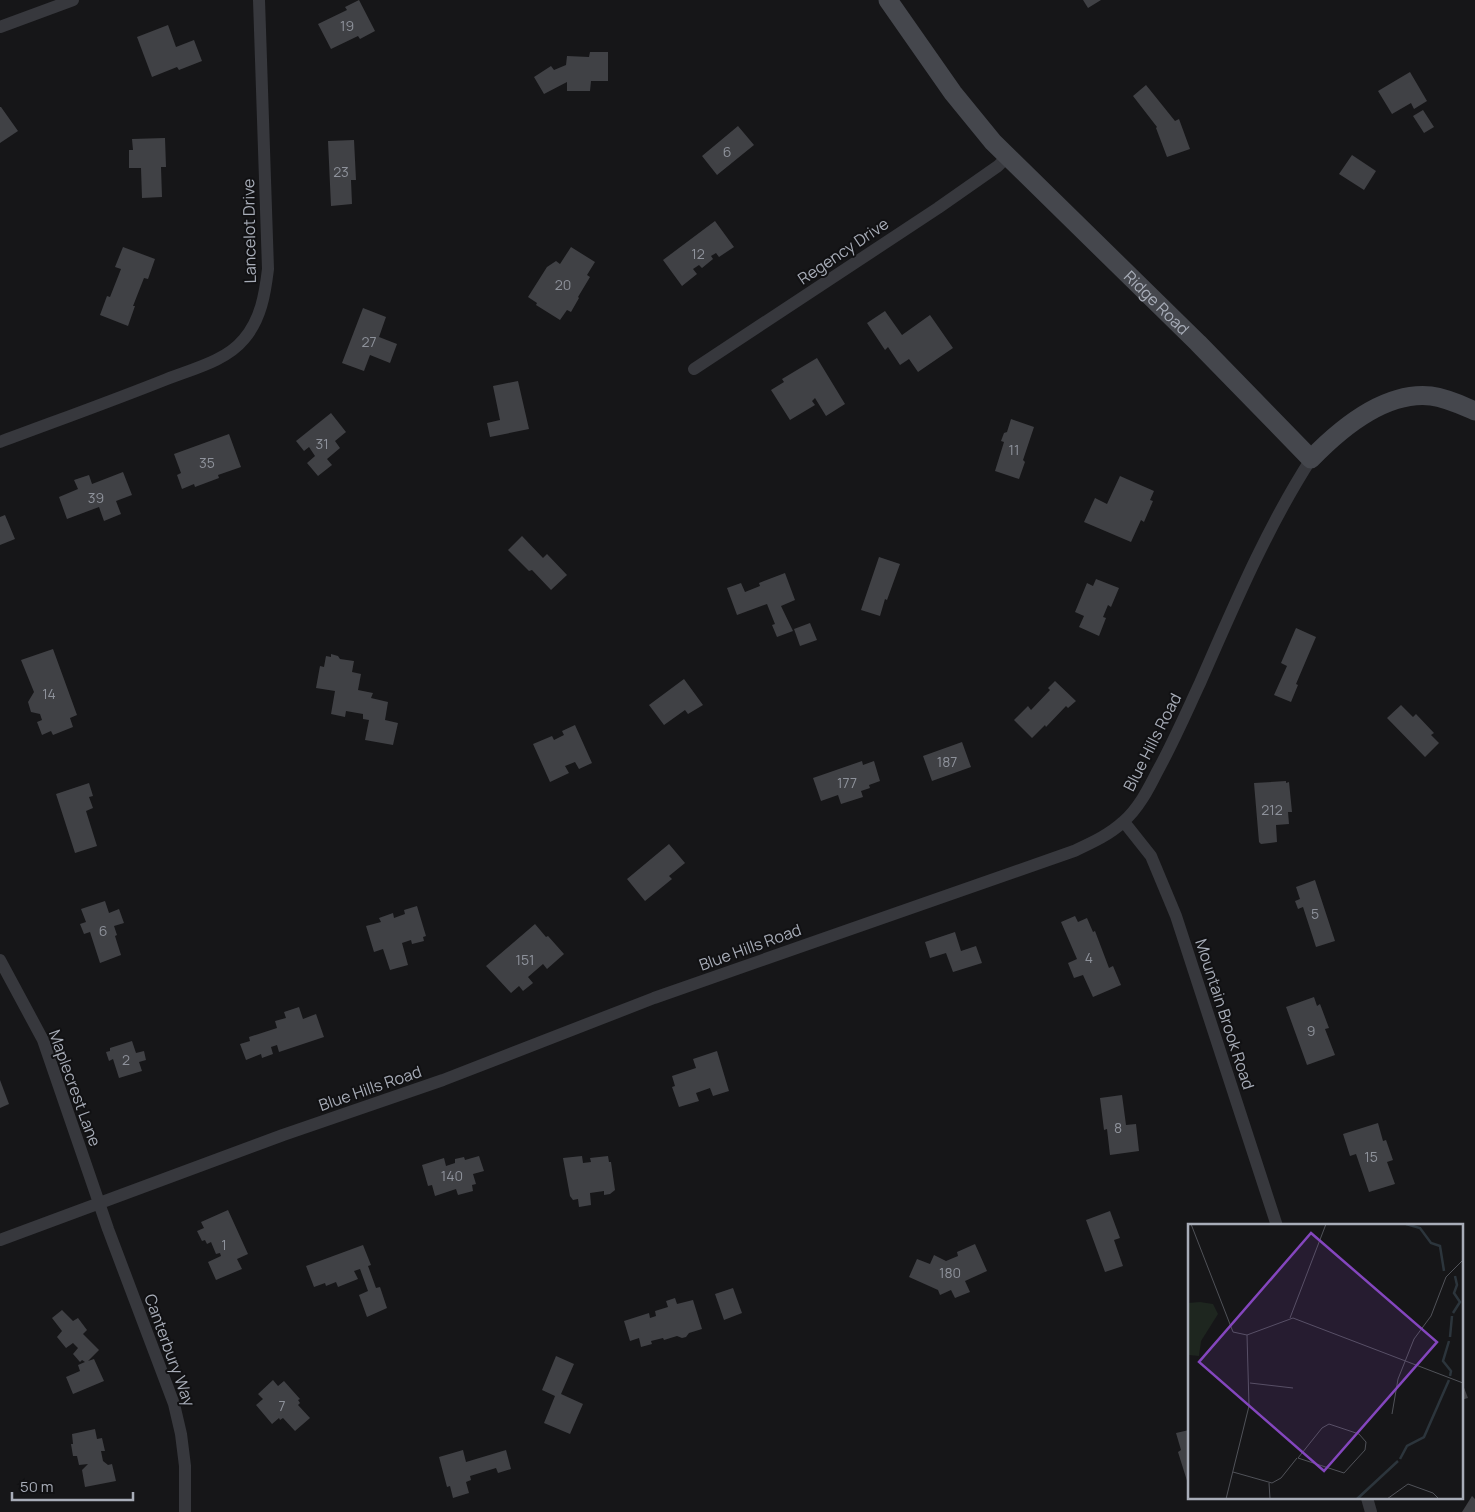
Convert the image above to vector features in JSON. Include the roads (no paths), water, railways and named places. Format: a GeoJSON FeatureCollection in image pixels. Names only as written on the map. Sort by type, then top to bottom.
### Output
{"type":"FeatureCollection","features":[{"type":"Feature","properties":{"kind":"street"},"geometry":{"type":"LineString","coordinates":[[0,27],[73,0]]}},
{"type":"Feature","properties":{"kind":"street","name":"Lancelot Drive"},"geometry":{"type":"LineString","coordinates":[[0,442],[122,397],[214,360],[235,348],[254,326],[266,292],[268,269],[258,0]]}},
{"type":"Feature","properties":{"kind":"street","name":"Ridge Road"},"geometry":{"type":"LineString","coordinates":[[888,0],[953,93],[984,130],[1198,343],[1311,459]]}},
{"type":"Feature","properties":{"kind":"street","name":"Regency Drive"},"geometry":{"type":"LineString","coordinates":[[694,370],[938,208],[998,166],[1008,156]]}},
{"type":"Feature","properties":{"kind":"street"},"geometry":{"type":"LineString","coordinates":[[1311,459],[1340,432],[1380,406],[1392,401],[1416,396],[1430,396],[1453,401],[1475,411]]}},
{"type":"Feature","properties":{"kind":"street","name":"Blue Hills Road"},"geometry":{"type":"LineString","coordinates":[[0,1240],[283,1136],[443,1080],[663,995],[1074,851],[1096,841],[1124,822],[1150,786],[1168,752],[1251,572],[1294,486],[1311,459]]}},
{"type":"Feature","properties":{"kind":"street","name":"Mountain Brook Road"},"geometry":{"type":"LineString","coordinates":[[1124,822],[1151,856],[1176,916],[1276,1224]]}},
{"type":"Feature","properties":{"kind":"street","name":"Maplecrest Lane"},"geometry":{"type":"LineString","coordinates":[[0,960],[44,1040],[99,1203]]}},
{"type":"Feature","properties":{"kind":"street","name":"Canterbury Way"},"geometry":{"type":"LineString","coordinates":[[99,1203],[174,1404],[181,1434],[185,1466],[185,1512]]}}]}
